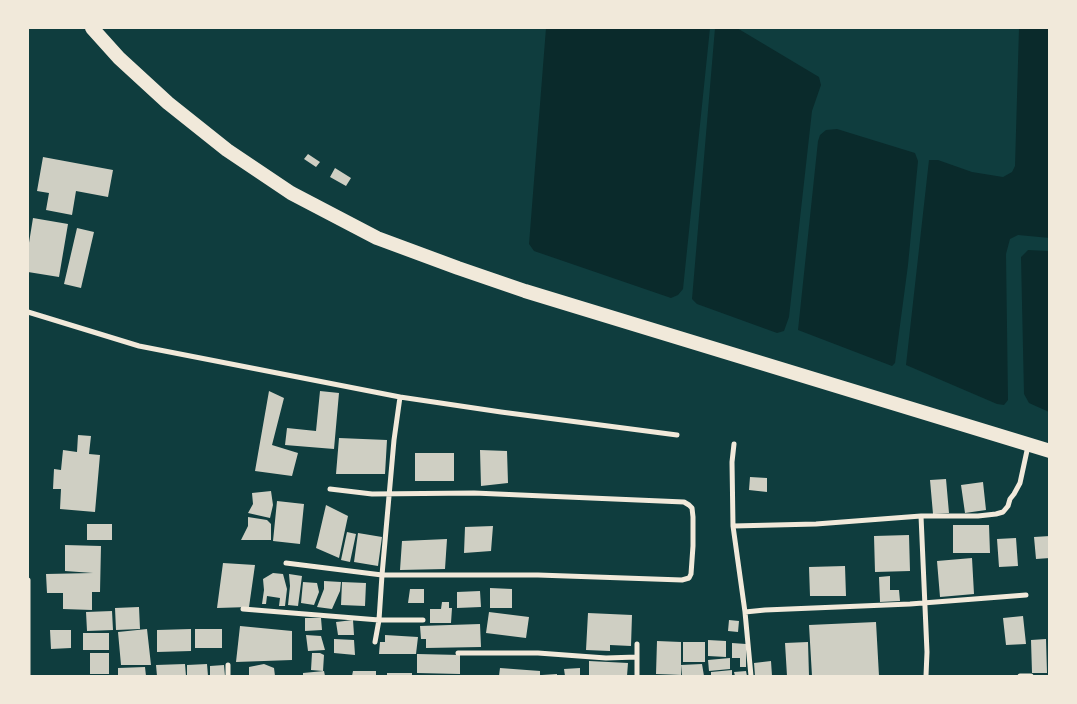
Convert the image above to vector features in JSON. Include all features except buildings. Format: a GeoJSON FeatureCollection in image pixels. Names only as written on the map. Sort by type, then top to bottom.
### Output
{"type":"FeatureCollection","features":[{"type":"Feature","properties":{"kind":"highway"},"geometry":{"type":"LineString","coordinates":[[92,28],[119,58],[168,103],[227,150],[291,193],[377,238],[535,294],[1050,451]]}},
{"type":"Feature","properties":{"kind":"street"},"geometry":{"type":"LineString","coordinates":[[28,312],[139,346],[400,397],[677,435]]}},
{"type":"Feature","properties":{"kind":"street"},"geometry":{"type":"LineString","coordinates":[[375,642],[379,620],[394,440],[400,397]]}},
{"type":"Feature","properties":{"kind":"street"},"geometry":{"type":"LineString","coordinates":[[734,444],[732,462],[733,526],[745,612],[751,676]]}},
{"type":"Feature","properties":{"kind":"street"},"geometry":{"type":"LineString","coordinates":[[733,526],[816,524],[921,516],[978,516],[1003,512],[1020,483],[1028,444]]}},
{"type":"Feature","properties":{"kind":"street"},"geometry":{"type":"LineString","coordinates":[[286,563],[382,575],[538,575],[682,580],[689,578],[691,574],[693,517],[692,508],[684,502],[474,493],[361,493],[330,489]]}},
{"type":"Feature","properties":{"kind":"street"},"geometry":{"type":"LineString","coordinates":[[921,516],[927,652],[926,676]]}},
{"type":"Feature","properties":{"kind":"street"},"geometry":{"type":"LineString","coordinates":[[28,580],[28,676]]}},
{"type":"Feature","properties":{"kind":"street"},"geometry":{"type":"LineString","coordinates":[[745,612],[925,603],[1026,595]]}},
{"type":"Feature","properties":{"kind":"street"},"geometry":{"type":"LineString","coordinates":[[242,610],[379,620],[423,620]]}},
{"type":"Feature","properties":{"kind":"street"},"geometry":{"type":"LineString","coordinates":[[637,644],[637,676]]}},
{"type":"Feature","properties":{"kind":"street"},"geometry":{"type":"LineString","coordinates":[[458,653],[538,653],[606,658],[637,657]]}},
{"type":"Feature","properties":{"kind":"street"},"geometry":{"type":"LineString","coordinates":[[228,665],[228,676]]}},
{"type":"Feature","properties":{"kind":"street"},"geometry":{"type":"LineString","coordinates":[[1020,676],[1031,676]]}},
{"type":"Feature","properties":{"kind":"water"},"geometry":{"type":"Polygon","coordinates":[[[546,28],[710,28],[683,289],[678,295],[671,298],[534,251],[529,244],[546,28]]]}},
{"type":"Feature","properties":{"kind":"water"},"geometry":{"type":"Polygon","coordinates":[[[715,28],[737,28],[819,77],[821,85],[812,111],[789,317],[784,331],[777,333],[697,304],[692,299],[715,28]]]}},
{"type":"Feature","properties":{"kind":"water"},"geometry":{"type":"Polygon","coordinates":[[[1019,28],[1049,28],[1050,238],[1018,235],[1010,239],[1006,254],[1008,400],[1004,405],[997,404],[906,365],[929,160],[938,160],[972,172],[1003,177],[1012,172],[1015,166],[1019,28]]]}},
{"type":"Feature","properties":{"kind":"water"},"geometry":{"type":"Polygon","coordinates":[[[837,129],[915,153],[918,161],[908,265],[895,363],[892,366],[798,330],[818,141],[820,135],[826,130],[837,129]]]}},
{"type":"Feature","properties":{"kind":"water"},"geometry":{"type":"Polygon","coordinates":[[[1028,250],[1049,251],[1049,412],[1029,403],[1024,394],[1021,257],[1028,250]]]}}]}
